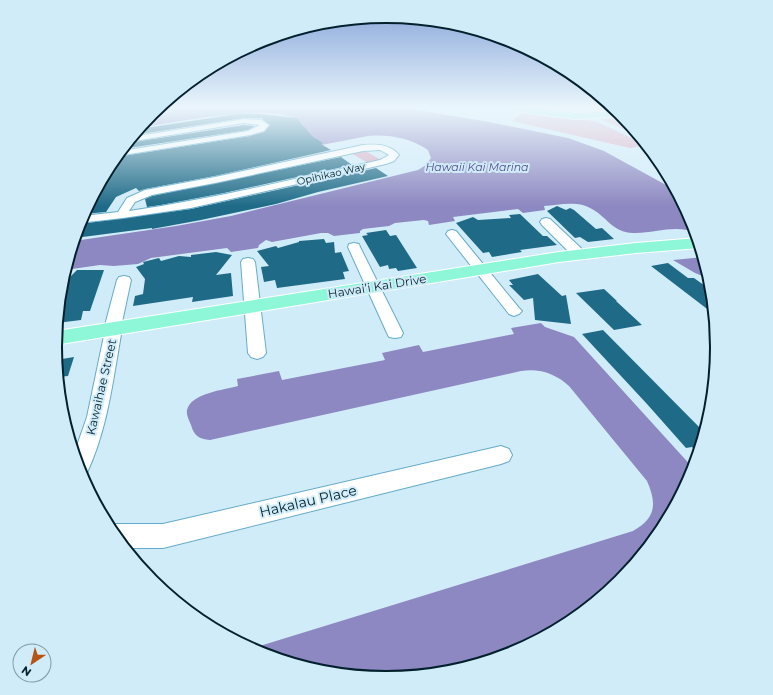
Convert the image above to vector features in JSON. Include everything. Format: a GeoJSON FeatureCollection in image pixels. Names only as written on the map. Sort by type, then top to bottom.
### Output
{"type":"FeatureCollection","features":[{"type":"Feature","properties":{"kind":"main road","name":"Hawai’i Kai Drive"},"geometry":{"type":"LineString","coordinates":[[63,337],[579,254],[694,243]]}},
{"type":"Feature","properties":{"kind":"street"},"geometry":{"type":"LineString","coordinates":[[127,153],[203,140]]}},
{"type":"Feature","properties":{"kind":"street","name":"Opihikao Way"},"geometry":{"type":"LineString","coordinates":[[89,219],[122,215],[188,205],[241,194],[383,162],[391,159],[394,155],[386,149],[363,148],[215,180],[157,190],[143,194],[131,200],[124,209],[122,215]]}},
{"type":"Feature","properties":{"kind":"street"},"geometry":{"type":"LineString","coordinates":[[546,222],[579,254]]}},
{"type":"Feature","properties":{"kind":"street"},"geometry":{"type":"LineString","coordinates":[[452,234],[514,311]]}},
{"type":"Feature","properties":{"kind":"street"},"geometry":{"type":"LineString","coordinates":[[354,247],[395,333]]}},
{"type":"Feature","properties":{"kind":"street"},"geometry":{"type":"LineString","coordinates":[[248,262],[257,353]]}},
{"type":"Feature","properties":{"kind":"street","name":"Kawaihae Street"},"geometry":{"type":"LineString","coordinates":[[82,460],[94,426],[124,280]]}},
{"type":"Feature","properties":{"kind":"street","name":"Hakalau Place"},"geometry":{"type":"LineString","coordinates":[[123,536],[163,536],[501,455]]}},
{"type":"Feature","properties":{"kind":"shaded area"},"geometry":{"type":"Polygon","coordinates":[[[597,140],[636,140],[641,146],[630,148],[597,140]]]}},
{"type":"Feature","properties":{"kind":"shaded area"},"geometry":{"type":"Polygon","coordinates":[[[364,150],[381,160],[368,163],[351,153],[364,150]]]}},
{"type":"Feature","properties":{"kind":"water","name":"Hawaii Kai Marina"},"geometry":{"type":"Polygon","coordinates":[[[249,140],[345,140],[104,187],[117,167],[249,140]]]}},
{"type":"Feature","properties":{"kind":"water","name":"Hawaii Kai Marina"},"geometry":{"type":"Polygon","coordinates":[[[409,140],[575,140],[604,151],[669,187],[689,231],[674,229],[641,233],[626,232],[615,227],[586,206],[568,204],[544,206],[545,210],[523,213],[518,209],[453,217],[455,221],[429,225],[428,221],[424,220],[395,223],[389,226],[363,229],[360,233],[334,236],[328,233],[321,233],[272,242],[266,240],[259,245],[258,248],[231,252],[227,248],[151,258],[138,264],[114,266],[100,265],[72,269],[80,240],[231,216],[418,170],[426,165],[431,158],[428,150],[409,140]]]}},
{"type":"Feature","properties":{"kind":"water"},"geometry":{"type":"Polygon","coordinates":[[[698,258],[703,276],[695,273],[673,260],[698,258]]]}},
{"type":"Feature","properties":{"kind":"water"},"geometry":{"type":"Polygon","coordinates":[[[541,323],[545,327],[574,337],[689,464],[668,510],[644,545],[616,577],[584,605],[549,629],[511,647],[470,661],[450,666],[408,671],[365,671],[323,666],[282,655],[260,646],[633,531],[641,526],[650,516],[653,504],[647,481],[569,386],[559,378],[541,371],[521,371],[210,440],[200,438],[195,434],[187,416],[187,410],[190,404],[195,400],[209,393],[238,386],[237,379],[279,371],[282,380],[385,360],[382,353],[419,345],[423,352],[514,334],[511,328],[541,323]]]}},
{"type":"Feature","properties":{"kind":"building"},"geometry":{"type":"Polygon","coordinates":[[[144,140],[179,140],[131,148],[136,142],[144,140]]]}},
{"type":"Feature","properties":{"kind":"building"},"geometry":{"type":"Polygon","coordinates":[[[222,140],[319,140],[323,143],[321,144],[331,150],[215,176],[139,191],[136,188],[116,197],[106,212],[91,213],[105,185],[125,156],[222,140]]]}},
{"type":"Feature","properties":{"kind":"building"},"geometry":{"type":"Polygon","coordinates":[[[341,157],[352,165],[161,205],[147,207],[145,199],[152,196],[341,157]]]}},
{"type":"Feature","properties":{"kind":"building"},"geometry":{"type":"Polygon","coordinates":[[[376,168],[388,176],[318,192],[276,204],[201,220],[152,229],[81,237],[87,223],[191,209],[376,168]]]}},
{"type":"Feature","properties":{"kind":"building"},"geometry":{"type":"Polygon","coordinates":[[[557,206],[566,210],[570,208],[574,210],[596,229],[602,228],[614,239],[588,242],[580,237],[575,238],[547,211],[557,206]]]}},
{"type":"Feature","properties":{"kind":"building"},"geometry":{"type":"Polygon","coordinates":[[[520,214],[543,236],[547,236],[557,245],[520,250],[522,252],[492,257],[489,252],[483,253],[456,223],[473,217],[478,220],[511,218],[509,215],[520,214]]]}},
{"type":"Feature","properties":{"kind":"building"},"geometry":{"type":"Polygon","coordinates":[[[386,230],[390,236],[396,235],[417,268],[398,271],[396,268],[389,269],[388,265],[380,267],[362,236],[368,235],[366,233],[386,230]]]}},
{"type":"Feature","properties":{"kind":"building"},"geometry":{"type":"Polygon","coordinates":[[[324,239],[326,243],[334,242],[335,253],[341,252],[349,271],[343,272],[345,279],[277,288],[275,280],[264,282],[261,267],[269,266],[257,251],[276,246],[278,248],[299,241],[324,239]]]}},
{"type":"Feature","properties":{"kind":"building"},"geometry":{"type":"Polygon","coordinates":[[[216,252],[232,255],[216,275],[231,273],[233,296],[192,302],[193,297],[133,306],[135,296],[143,294],[145,279],[136,267],[144,264],[143,262],[159,258],[161,261],[179,256],[191,257],[191,255],[216,252]]]}},
{"type":"Feature","properties":{"kind":"building"},"geometry":{"type":"Polygon","coordinates":[[[668,263],[688,278],[694,278],[705,286],[708,310],[651,266],[668,263]]]}},
{"type":"Feature","properties":{"kind":"building"},"geometry":{"type":"Polygon","coordinates":[[[77,270],[104,270],[90,311],[83,311],[81,320],[63,322],[65,305],[70,277],[77,270]]]}},
{"type":"Feature","properties":{"kind":"building"},"geometry":{"type":"Polygon","coordinates":[[[538,274],[562,296],[566,295],[571,324],[535,320],[533,298],[524,300],[509,285],[513,285],[509,280],[538,274]]]}},
{"type":"Feature","properties":{"kind":"building"},"geometry":{"type":"Polygon","coordinates":[[[604,289],[642,325],[614,330],[576,293],[604,289]]]}},
{"type":"Feature","properties":{"kind":"building"},"geometry":{"type":"Polygon","coordinates":[[[603,330],[701,429],[695,450],[692,447],[686,448],[582,334],[603,330]]]}},
{"type":"Feature","properties":{"kind":"building"},"geometry":{"type":"Polygon","coordinates":[[[74,357],[68,376],[64,376],[63,359],[74,357]]]}}]}
